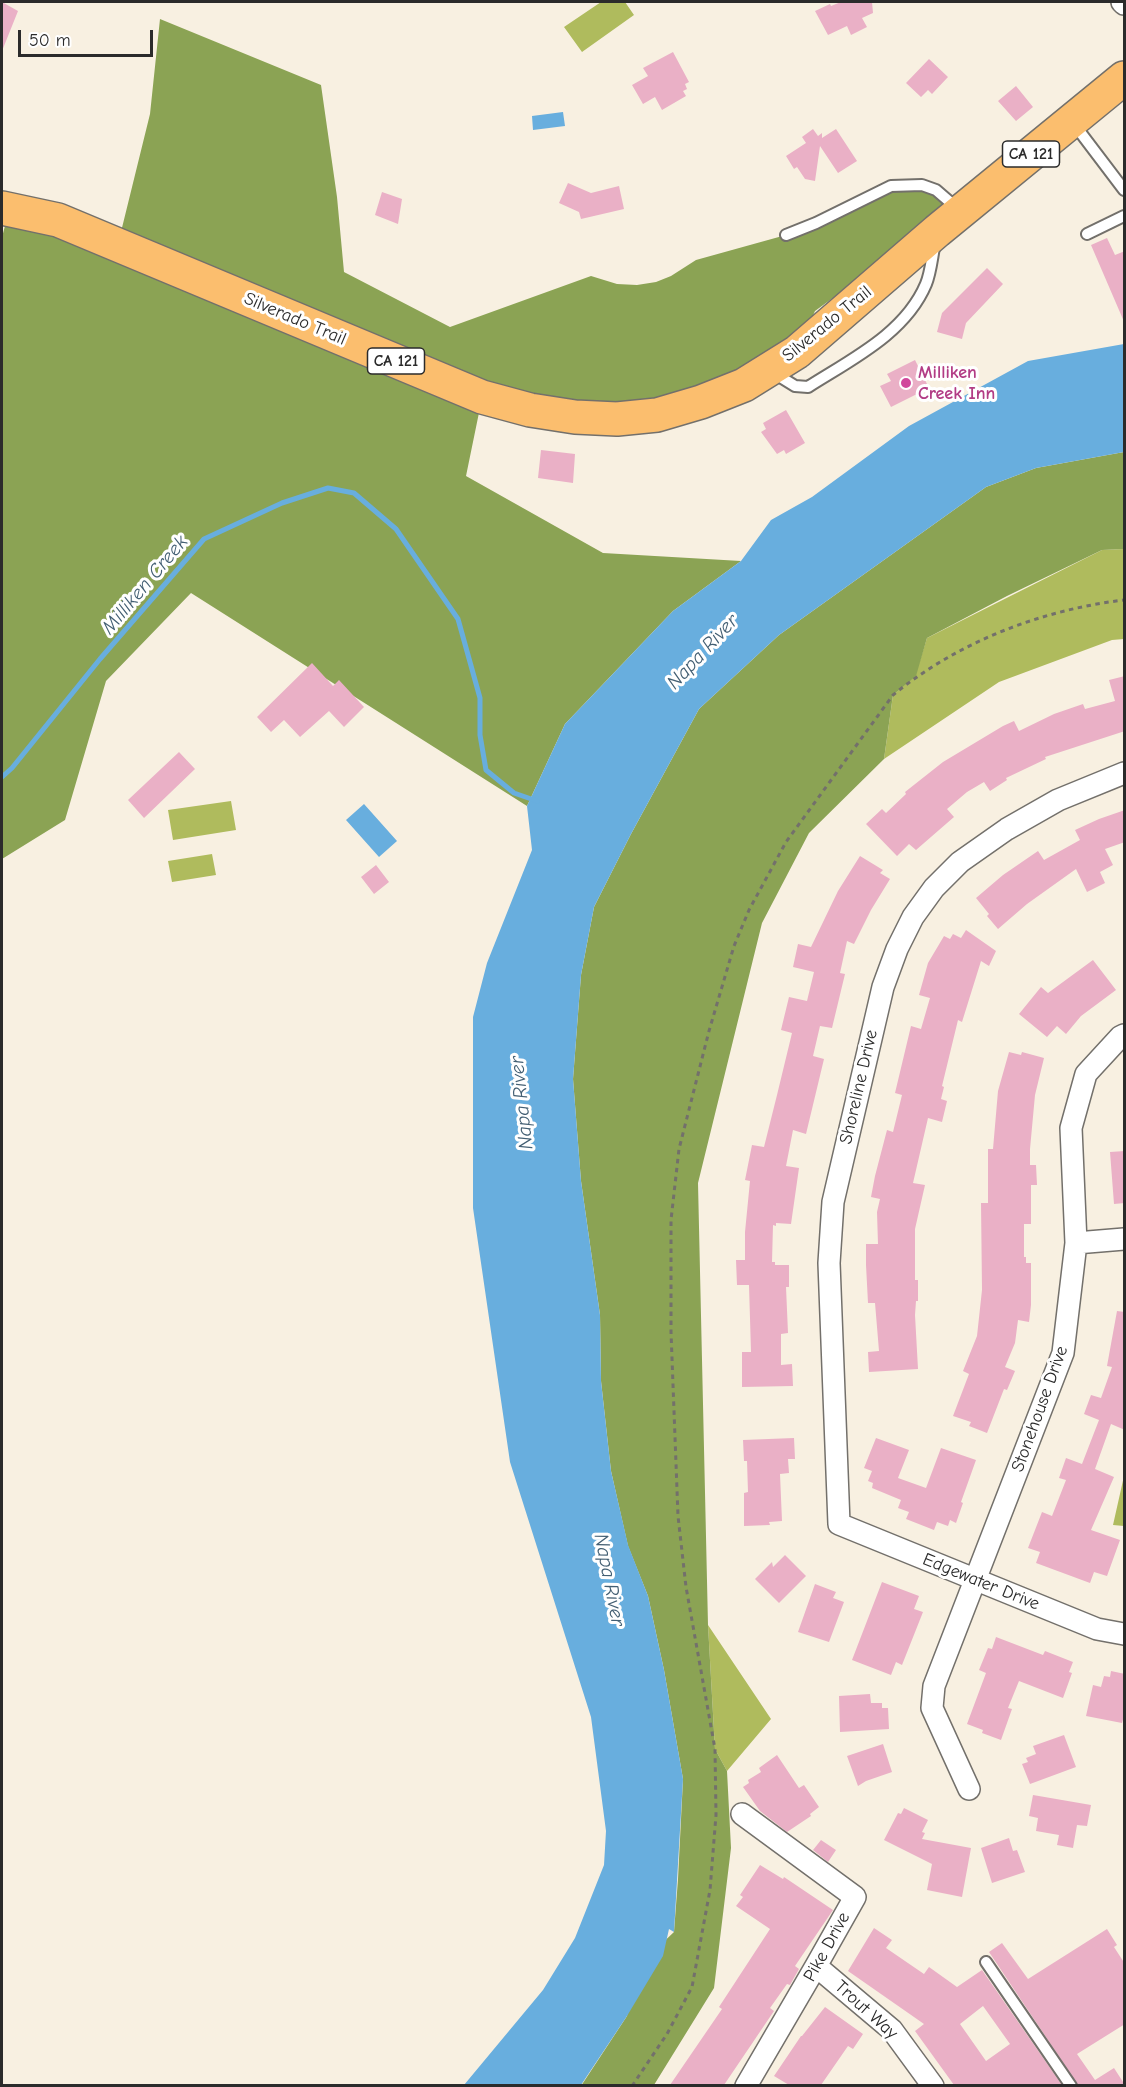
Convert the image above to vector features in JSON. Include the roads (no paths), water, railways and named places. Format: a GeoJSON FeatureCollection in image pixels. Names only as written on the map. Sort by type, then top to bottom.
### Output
{"type":"FeatureCollection","features":[{"type":"Feature","properties":{"kind":"main road","name":"Silverado Trail"},"geometry":{"type":"LineString","coordinates":[[2,208],[58,220],[482,397],[530,410],[575,417],[617,419],[657,415],[701,402],[744,385],[797,352],[949,221],[1125,78]]}},
{"type":"Feature","properties":{"kind":"street","name":"Shoreline Drive"},"geometry":{"type":"LineString","coordinates":[[839,1524],[830,1263],[833,1202],[883,987],[893,959],[913,917],[934,888],[960,862],[1007,829],[1058,800],[1125,773]]}},
{"type":"Feature","properties":{"kind":"street","name":"Stonehouse Drive"},"geometry":{"type":"LineString","coordinates":[[969,1790],[932,1708],[934,1686],[1063,1353],[1076,1243],[1071,1128],[1086,1074],[1120,1037],[1125,1035]]}},
{"type":"Feature","properties":{"kind":"street"},"geometry":{"type":"LineString","coordinates":[[1076,1243],[1125,1239]]}},
{"type":"Feature","properties":{"kind":"street","name":"Edgewater Drive"},"geometry":{"type":"LineString","coordinates":[[839,1524],[1097,1629],[1125,1634]]}},
{"type":"Feature","properties":{"kind":"street","name":"Pike Drive"},"geometry":{"type":"LineString","coordinates":[[742,1814],[855,1897],[746,2085]]}},
{"type":"Feature","properties":{"kind":"street","name":"Trout Way"},"geometry":{"type":"LineString","coordinates":[[816,1966],[892,2030],[933,2085]]}},
{"type":"Feature","properties":{"kind":"lane"},"geometry":{"type":"LineString","coordinates":[[1072,121],[1125,190]]}},
{"type":"Feature","properties":{"kind":"lane"},"geometry":{"type":"LineString","coordinates":[[768,369],[795,386],[808,387],[889,334],[927,284],[949,221],[936,190],[922,185],[891,186],[816,223],[786,235]]}},
{"type":"Feature","properties":{"kind":"lane"},"geometry":{"type":"LineString","coordinates":[[1087,234],[1125,216]]}},
{"type":"Feature","properties":{"kind":"lane"},"geometry":{"type":"LineString","coordinates":[[986,1962],[1071,2085]]}},
{"type":"Feature","properties":{"kind":"water"},"geometry":{"type":"Polygon","coordinates":[[[563,112],[565,126],[533,130],[532,116],[563,112]]]}},
{"type":"Feature","properties":{"kind":"water","name":"Napa River"},"geometry":{"type":"Polygon","coordinates":[[[1124,344],[1124,452],[1036,468],[986,487],[779,635],[699,709],[594,907],[581,975],[573,1079],[581,1181],[600,1315],[601,1381],[611,1471],[628,1545],[648,1596],[664,1670],[683,1779],[674,1932],[669,1929],[663,1956],[627,2016],[581,2085],[464,2085],[543,1990],[575,1938],[604,1865],[606,1831],[591,1717],[510,1462],[473,1208],[473,1017],[487,963],[532,850],[527,806],[565,724],[673,611],[741,561],[771,520],[812,497],[909,426],[1028,361],[1124,344]]]}},
{"type":"Feature","properties":{"kind":"water"},"geometry":{"type":"Polygon","coordinates":[[[364,804],[397,841],[379,857],[346,820],[364,804]]]}},
{"type":"Feature","properties":{"kind":"waterway","name":"Milliken Creek"},"geometry":{"type":"LineString","coordinates":[[2,777],[12,768],[100,659],[204,539],[282,503],[328,488],[354,493],[396,529],[458,619],[480,698],[480,735],[486,770],[514,793],[537,801]]}},
{"type":"Feature","properties":{"kind":"place","name":"Milliken Creek Inn"},"geometry":{"type":"Point","coordinates":[906,383]}}]}
